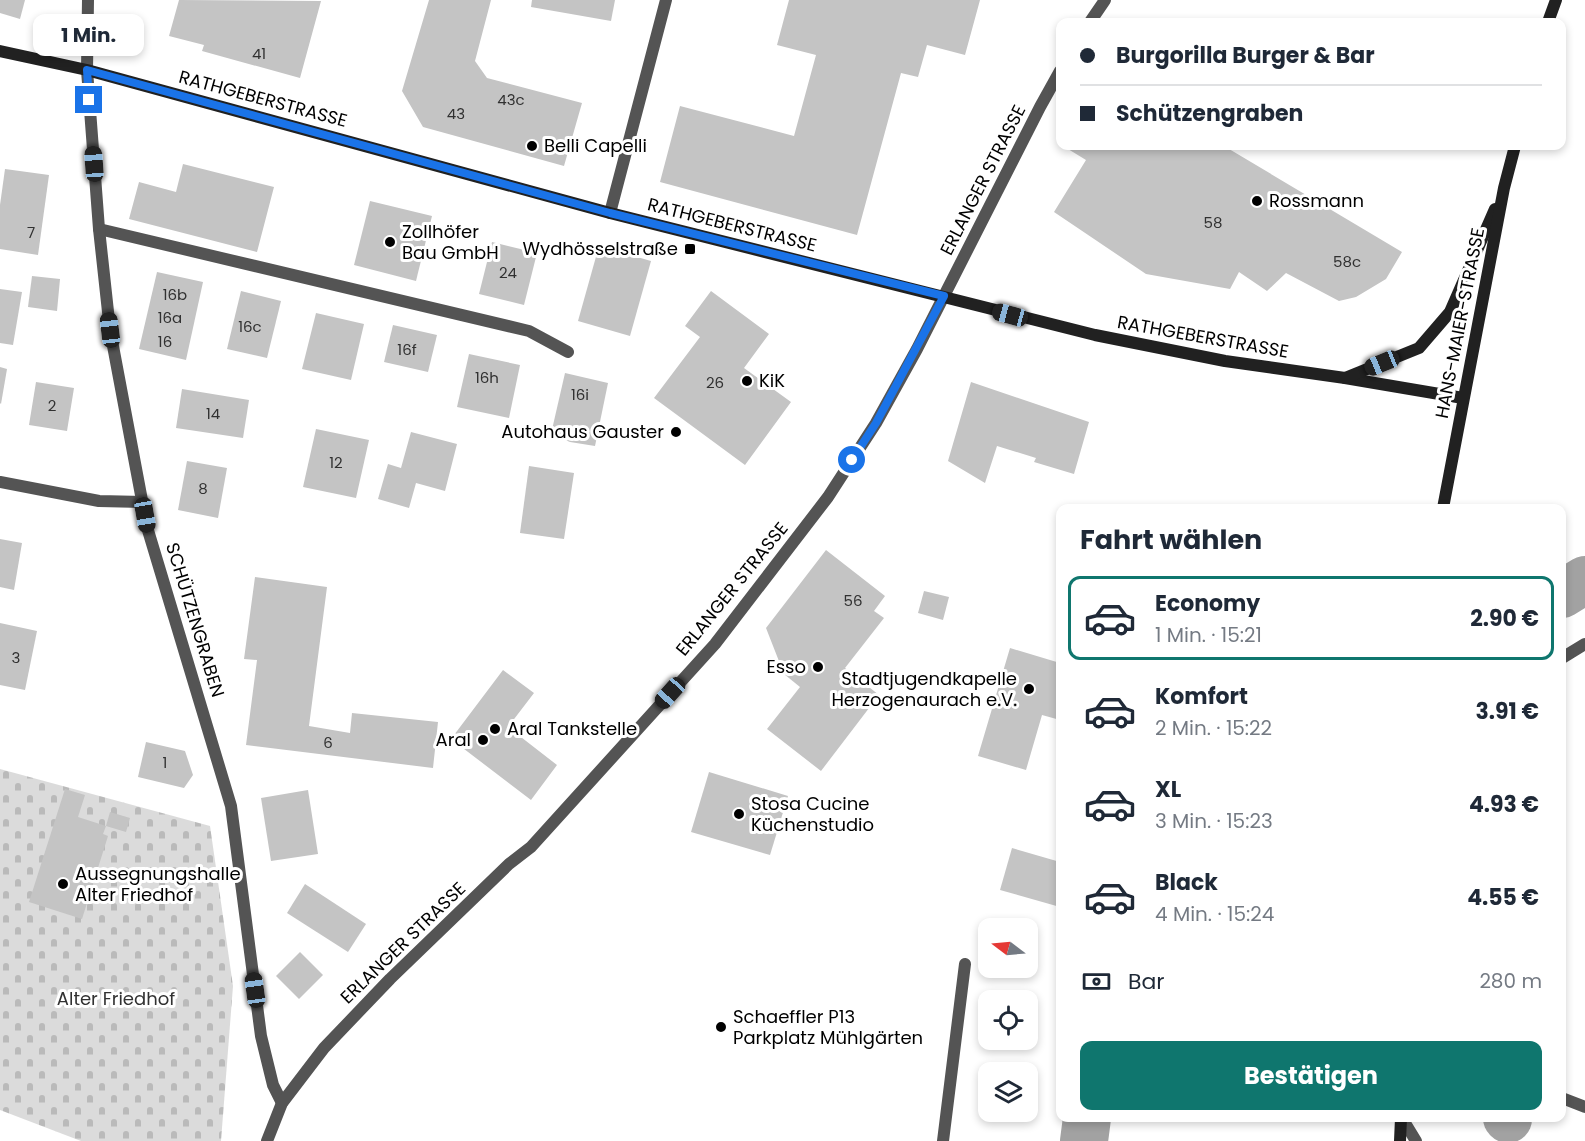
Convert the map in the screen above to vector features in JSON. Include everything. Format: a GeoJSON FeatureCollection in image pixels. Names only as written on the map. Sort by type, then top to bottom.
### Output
{"type":"FeatureCollection","features":[{"type":"Feature","properties":{"kind":"street","name":"SCHÜTZENGRABEN"},"geometry":{"type":"LineString","coordinates":[[88,0],[87,70],[99,229],[110,330],[147,527],[231,806],[261,1036],[273,1085],[282,1103]]}},
{"type":"Feature","properties":{"kind":"street"},"geometry":{"type":"LineString","coordinates":[[610,213],[666,0]]}},
{"type":"Feature","properties":{"kind":"street"},"geometry":{"type":"LineString","coordinates":[[1093,18],[1105,0]]}},
{"type":"Feature","properties":{"kind":"street"},"geometry":{"type":"LineString","coordinates":[[1549,18],[1556,0]]}},
{"type":"Feature","properties":{"kind":"street","name":"RATHGEBERSTRASSE"},"geometry":{"type":"LineString","coordinates":[[0,51],[87,70],[610,213],[1119,341],[1225,361],[1463,398]]}},
{"type":"Feature","properties":{"kind":"street","name":"ERLANGER STRASSE"},"geometry":{"type":"LineString","coordinates":[[267,1141],[282,1103],[324,1048],[390,979],[509,864],[531,847],[715,644],[828,497],[876,423],[1056,78]]}},
{"type":"Feature","properties":{"kind":"street","name":"HANS-MAIER-STRASSE"},"geometry":{"type":"LineString","coordinates":[[1444,504],[1504,188],[1514,150]]}},
{"type":"Feature","properties":{"kind":"street"},"geometry":{"type":"LineString","coordinates":[[1345,378],[1419,348],[1450,312],[1504,188]]}},
{"type":"Feature","properties":{"kind":"street"},"geometry":{"type":"LineString","coordinates":[[99,229],[529,331],[568,352]]}},
{"type":"Feature","properties":{"kind":"street"},"geometry":{"type":"LineString","coordinates":[[0,482],[99,501],[143,502]]}},
{"type":"Feature","properties":{"kind":"street"},"geometry":{"type":"LineString","coordinates":[[1566,656],[1585,644]]}},
{"type":"Feature","properties":{"kind":"street"},"geometry":{"type":"LineString","coordinates":[[943,1141],[965,964]]}},
{"type":"Feature","properties":{"kind":"street"},"geometry":{"type":"LineString","coordinates":[[1566,1100],[1585,1107]]}},
{"type":"Feature","properties":{"kind":"street"},"geometry":{"type":"LineString","coordinates":[[1400,1141],[1402,1122]]}},
{"type":"Feature","properties":{"kind":"street"},"geometry":{"type":"LineString","coordinates":[[1404,1122],[1416,1141]]}},
{"type":"Feature","properties":{"kind":"green space","name":"Alter Friedhof"},"geometry":{"type":"Polygon","coordinates":[[[0,769],[210,826],[233,986],[221,1141],[81,1141],[0,1110],[0,769]]]}},
{"type":"Feature","properties":{"kind":"building"},"geometry":{"type":"Polygon","coordinates":[[[0,0],[25,0],[20,19],[0,13],[0,0]]]}},
{"type":"Feature","properties":{"kind":"building"},"geometry":{"type":"Polygon","coordinates":[[[179,0],[321,1],[300,78],[202,51],[204,45],[169,36],[179,0]]]}},
{"type":"Feature","properties":{"kind":"building"},"geometry":{"type":"Polygon","coordinates":[[[429,0],[491,0],[475,61],[487,78],[582,103],[564,166],[423,127],[402,91],[429,0]]]}},
{"type":"Feature","properties":{"kind":"building"},"geometry":{"type":"Polygon","coordinates":[[[532,0],[615,0],[611,21],[531,7],[532,0]]]}},
{"type":"Feature","properties":{"kind":"building"},"geometry":{"type":"Polygon","coordinates":[[[789,0],[980,0],[965,55],[927,45],[918,77],[901,73],[857,235],[660,182],[680,106],[794,136],[816,55],[777,45],[789,0]]]}},
{"type":"Feature","properties":{"kind":"building"},"geometry":{"type":"Polygon","coordinates":[[[1070,150],[1231,150],[1402,252],[1386,279],[1356,297],[1339,301],[1286,273],[1267,291],[1239,272],[1230,289],[1146,274],[1054,212],[1086,160],[1070,150]]]}},
{"type":"Feature","properties":{"kind":"building"},"geometry":{"type":"Polygon","coordinates":[[[183,164],[274,187],[257,252],[129,219],[139,182],[176,192],[183,164]]]}},
{"type":"Feature","properties":{"kind":"building"},"geometry":{"type":"Polygon","coordinates":[[[5,169],[49,175],[38,255],[0,249],[0,205],[5,169]]]}},
{"type":"Feature","properties":{"kind":"building"},"geometry":{"type":"Polygon","coordinates":[[[370,201],[432,216],[416,281],[354,265],[370,201]]]}},
{"type":"Feature","properties":{"kind":"building"},"geometry":{"type":"Polygon","coordinates":[[[492,242],[537,253],[524,305],[479,294],[492,242]]]}},
{"type":"Feature","properties":{"kind":"building"},"geometry":{"type":"Polygon","coordinates":[[[599,246],[651,261],[630,336],[578,321],[599,246]]]}},
{"type":"Feature","properties":{"kind":"building"},"geometry":{"type":"Polygon","coordinates":[[[157,272],[203,282],[186,360],[139,349],[157,272]]]}},
{"type":"Feature","properties":{"kind":"building"},"geometry":{"type":"Polygon","coordinates":[[[32,276],[60,279],[57,311],[28,307],[32,276]]]}},
{"type":"Feature","properties":{"kind":"building"},"geometry":{"type":"Polygon","coordinates":[[[0,289],[22,292],[13,345],[0,343],[0,289]]]}},
{"type":"Feature","properties":{"kind":"building"},"geometry":{"type":"Polygon","coordinates":[[[241,291],[281,301],[267,358],[227,349],[241,291]]]}},
{"type":"Feature","properties":{"kind":"building"},"geometry":{"type":"Polygon","coordinates":[[[711,291],[769,334],[744,368],[791,402],[745,465],[654,398],[700,337],[685,326],[711,291]]]}},
{"type":"Feature","properties":{"kind":"building"},"geometry":{"type":"Polygon","coordinates":[[[316,313],[364,324],[351,380],[302,369],[316,313]]]}},
{"type":"Feature","properties":{"kind":"building"},"geometry":{"type":"Polygon","coordinates":[[[393,325],[437,335],[428,372],[384,362],[393,325]]]}},
{"type":"Feature","properties":{"kind":"building"},"geometry":{"type":"Polygon","coordinates":[[[469,354],[520,365],[509,418],[457,407],[469,354]]]}},
{"type":"Feature","properties":{"kind":"building"},"geometry":{"type":"Polygon","coordinates":[[[0,367],[7,369],[1,404],[0,403],[0,367]]]}},
{"type":"Feature","properties":{"kind":"building"},"geometry":{"type":"Polygon","coordinates":[[[565,373],[608,383],[595,446],[570,442],[551,434],[565,373]]]}},
{"type":"Feature","properties":{"kind":"building"},"geometry":{"type":"Polygon","coordinates":[[[36,382],[74,388],[67,431],[29,425],[36,382]]]}},
{"type":"Feature","properties":{"kind":"building"},"geometry":{"type":"Polygon","coordinates":[[[971,382],[1089,422],[1074,474],[1034,462],[1036,458],[997,446],[985,483],[948,461],[971,382]]]}},
{"type":"Feature","properties":{"kind":"building"},"geometry":{"type":"Polygon","coordinates":[[[182,389],[249,400],[243,438],[176,428],[182,389]]]}},
{"type":"Feature","properties":{"kind":"building"},"geometry":{"type":"Polygon","coordinates":[[[316,429],[369,440],[356,498],[303,487],[316,429]]]}},
{"type":"Feature","properties":{"kind":"building"},"geometry":{"type":"Polygon","coordinates":[[[411,432],[457,444],[445,491],[416,483],[409,508],[378,499],[388,464],[401,468],[411,432]]]}},
{"type":"Feature","properties":{"kind":"building"},"geometry":{"type":"Polygon","coordinates":[[[187,461],[227,468],[218,518],[178,510],[187,461]]]}},
{"type":"Feature","properties":{"kind":"building"},"geometry":{"type":"Polygon","coordinates":[[[529,466],[574,473],[564,539],[520,533],[529,466]]]}},
{"type":"Feature","properties":{"kind":"building"},"geometry":{"type":"Polygon","coordinates":[[[0,539],[22,543],[14,590],[0,587],[0,539]]]}},
{"type":"Feature","properties":{"kind":"building"},"geometry":{"type":"Polygon","coordinates":[[[826,550],[885,596],[874,611],[884,618],[845,668],[879,695],[821,771],[767,729],[800,687],[784,674],[766,628],[826,550]]]}},
{"type":"Feature","properties":{"kind":"building"},"geometry":{"type":"Polygon","coordinates":[[[255,577],[327,587],[309,726],[350,733],[352,713],[438,722],[433,768],[246,745],[257,660],[244,659],[255,577]]]}},
{"type":"Feature","properties":{"kind":"building"},"geometry":{"type":"Polygon","coordinates":[[[924,591],[949,597],[943,620],[918,613],[924,591]]]}},
{"type":"Feature","properties":{"kind":"building"},"geometry":{"type":"Polygon","coordinates":[[[0,623],[37,631],[25,690],[0,685],[0,623]]]}},
{"type":"Feature","properties":{"kind":"building","name":"Stadtjugendkapelle Herzogenaurach e.V."},"geometry":{"type":"Polygon","coordinates":[[[1010,648],[1056,662],[1056,719],[1042,715],[1026,770],[978,756],[1010,648]]]}},
{"type":"Feature","properties":{"kind":"building"},"geometry":{"type":"Polygon","coordinates":[[[503,670],[534,693],[508,727],[557,765],[531,800],[451,739],[503,670]]]}},
{"type":"Feature","properties":{"kind":"building"},"geometry":{"type":"Polygon","coordinates":[[[146,742],[185,751],[193,775],[184,788],[138,777],[146,742]]]}},
{"type":"Feature","properties":{"kind":"building","name":"Stosa Cucine Küchenstudio"},"geometry":{"type":"Polygon","coordinates":[[[709,772],[788,796],[770,855],[691,832],[709,772]]]}},
{"type":"Feature","properties":{"kind":"building"},"geometry":{"type":"Polygon","coordinates":[[[65,789],[85,795],[78,817],[106,826],[103,834],[108,836],[82,919],[29,902],[65,789]]]}},
{"type":"Feature","properties":{"kind":"building"},"geometry":{"type":"Polygon","coordinates":[[[308,790],[318,854],[271,861],[261,798],[308,790]]]}},
{"type":"Feature","properties":{"kind":"building"},"geometry":{"type":"Polygon","coordinates":[[[110,812],[130,818],[126,832],[106,826],[110,812]]]}},
{"type":"Feature","properties":{"kind":"building"},"geometry":{"type":"Polygon","coordinates":[[[1012,848],[1056,861],[1056,906],[1000,890],[1012,848]]]}},
{"type":"Feature","properties":{"kind":"building"},"geometry":{"type":"Polygon","coordinates":[[[305,884],[366,924],[348,952],[287,913],[305,884]]]}},
{"type":"Feature","properties":{"kind":"building"},"geometry":{"type":"Polygon","coordinates":[[[300,952],[323,975],[299,999],[276,976],[300,952]]]}},
{"type":"Feature","properties":{"kind":"waterway"},"geometry":{"type":"LineString","coordinates":[[1566,592],[1585,580]]}},
{"type":"Feature","properties":{"kind":"waterway"},"geometry":{"type":"LineString","coordinates":[[1084,1141],[1086,1122]]}},
{"type":"Feature","properties":{"kind":"place","name":"Belli Capelli"},"geometry":{"type":"Point","coordinates":[532,146]}},
{"type":"Feature","properties":{"kind":"place","name":"Rossmann"},"geometry":{"type":"Point","coordinates":[1257,201]}},
{"type":"Feature","properties":{"kind":"place","name":"Zollhöfer Bau GmbH"},"geometry":{"type":"Point","coordinates":[390,242]}},
{"type":"Feature","properties":{"kind":"place","name":"Wydhösselstraße"},"geometry":{"type":"Point","coordinates":[690,249]}},
{"type":"Feature","properties":{"kind":"place","name":"KiK"},"geometry":{"type":"Point","coordinates":[747,381]}},
{"type":"Feature","properties":{"kind":"place","name":"Autohaus Gauster"},"geometry":{"type":"Point","coordinates":[676,432]}},
{"type":"Feature","properties":{"kind":"place","name":"Esso"},"geometry":{"type":"Point","coordinates":[818,667]}},
{"type":"Feature","properties":{"kind":"place","name":"Stadtjugendkapelle Herzogenaurach e.V."},"geometry":{"type":"Point","coordinates":[1029,689]}},
{"type":"Feature","properties":{"kind":"place","name":"Aral Tankstelle"},"geometry":{"type":"Point","coordinates":[495,729]}},
{"type":"Feature","properties":{"kind":"place","name":"Aral"},"geometry":{"type":"Point","coordinates":[483,740]}},
{"type":"Feature","properties":{"kind":"place","name":"Stosa Cucine Küchenstudio"},"geometry":{"type":"Point","coordinates":[739,814]}},
{"type":"Feature","properties":{"kind":"place","name":"Aussegnungshalle Alter Friedhof"},"geometry":{"type":"Point","coordinates":[63,884]}},
{"type":"Feature","properties":{"kind":"place","name":"Schaeffler P13 Parkplatz Mühlgärten"},"geometry":{"type":"Point","coordinates":[721,1027]}},
{"type":"Feature","properties":{"kind":"route"},"geometry":{"type":"LineString","coordinates":[[89,100],[87,70],[610,213],[944,296],[876,423],[852,460]]}}]}
